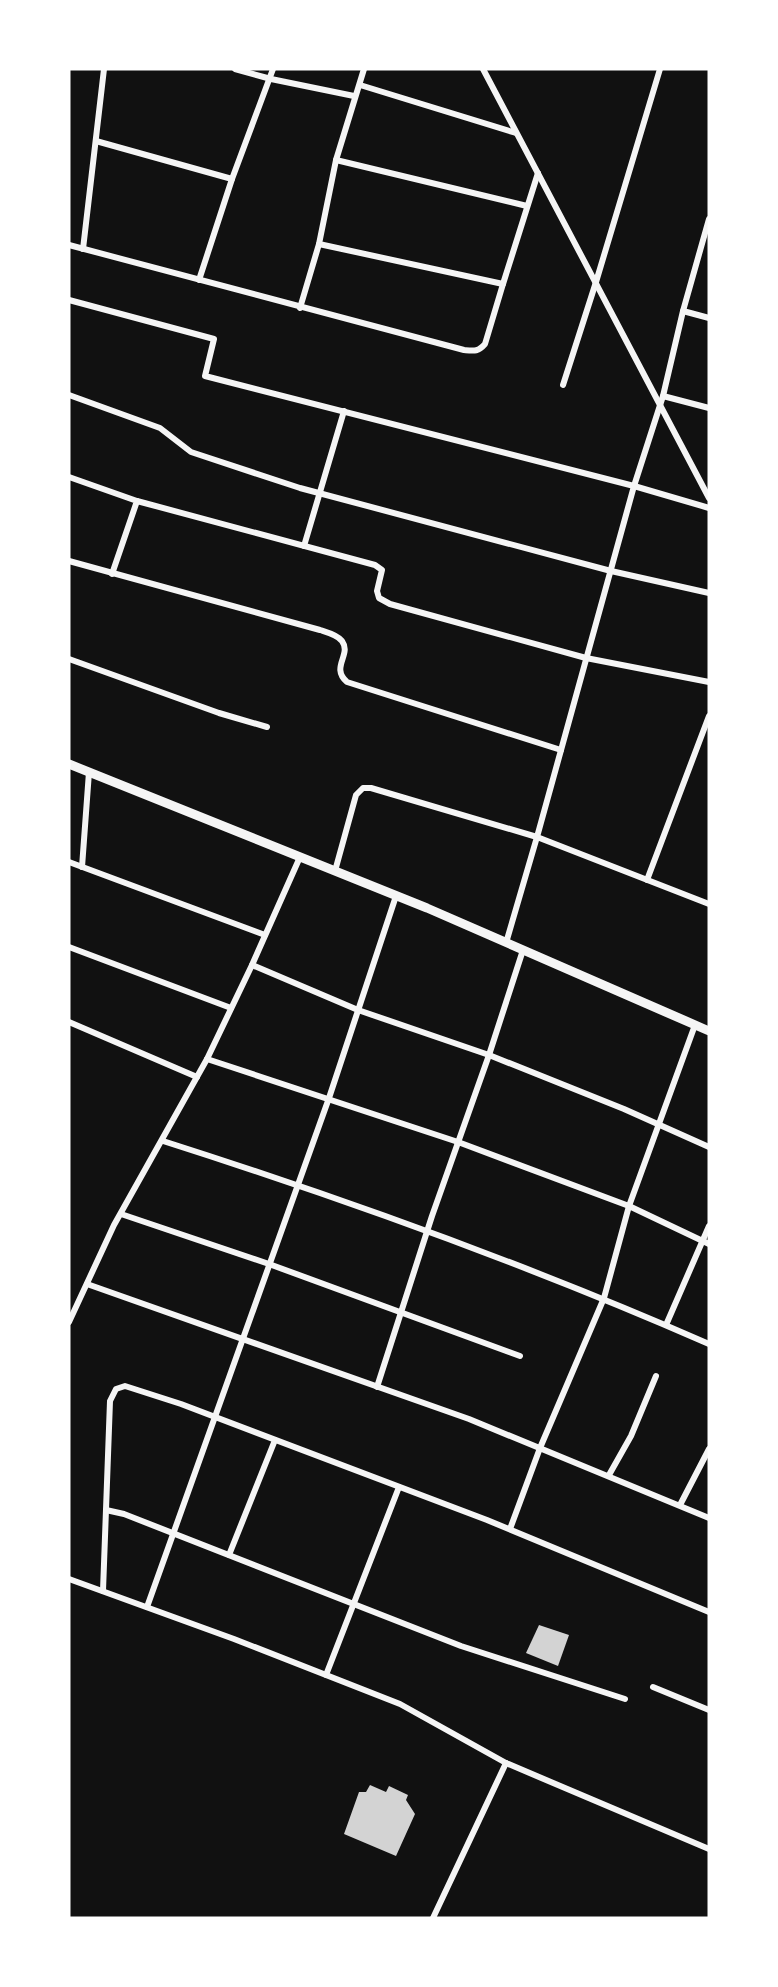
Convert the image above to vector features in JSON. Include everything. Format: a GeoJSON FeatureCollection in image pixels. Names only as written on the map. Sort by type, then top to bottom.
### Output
{"type":"FeatureCollection","features":[{"type":"Feature","properties":{"kind":"street"},"geometry":{"type":"LineString","coordinates":[[82,249],[104,69]]}},
{"type":"Feature","properties":{"kind":"street"},"geometry":{"type":"LineString","coordinates":[[235,69],[354,96]]}},
{"type":"Feature","properties":{"kind":"street"},"geometry":{"type":"LineString","coordinates":[[199,280],[232,179],[273,69]]}},
{"type":"Feature","properties":{"kind":"street"},"geometry":{"type":"LineString","coordinates":[[300,308],[320,244],[336,160],[364,69]]}},
{"type":"Feature","properties":{"kind":"street"},"geometry":{"type":"LineString","coordinates":[[483,69],[709,498]]}},
{"type":"Feature","properties":{"kind":"street"},"geometry":{"type":"LineString","coordinates":[[563,385],[660,69]]}},
{"type":"Feature","properties":{"kind":"street"},"geometry":{"type":"LineString","coordinates":[[360,85],[516,133]]}},
{"type":"Feature","properties":{"kind":"street"},"geometry":{"type":"LineString","coordinates":[[96,141],[232,179]]}},
{"type":"Feature","properties":{"kind":"street"},"geometry":{"type":"LineString","coordinates":[[336,160],[527,206]]}},
{"type":"Feature","properties":{"kind":"street"},"geometry":{"type":"LineString","coordinates":[[69,245],[300,308],[475,351],[480,350],[485,344],[538,174]]}},
{"type":"Feature","properties":{"kind":"street"},"geometry":{"type":"LineString","coordinates":[[506,943],[634,486],[663,396],[683,311],[709,219]]}},
{"type":"Feature","properties":{"kind":"street"},"geometry":{"type":"LineString","coordinates":[[320,244],[503,284]]}},
{"type":"Feature","properties":{"kind":"street"},"geometry":{"type":"LineString","coordinates":[[69,300],[214,339],[205,376],[634,486],[709,508]]}},
{"type":"Feature","properties":{"kind":"street"},"geometry":{"type":"LineString","coordinates":[[683,311],[709,318]]}},
{"type":"Feature","properties":{"kind":"street"},"geometry":{"type":"LineString","coordinates":[[69,395],[160,428],[191,452],[319,493],[610,571],[709,593]]}},
{"type":"Feature","properties":{"kind":"street"},"geometry":{"type":"LineString","coordinates":[[663,396],[709,408]]}},
{"type":"Feature","properties":{"kind":"street"},"geometry":{"type":"LineString","coordinates":[[304,546],[344,411]]}},
{"type":"Feature","properties":{"kind":"street"},"geometry":{"type":"LineString","coordinates":[[69,477],[137,501],[380,568],[382,574],[378,591],[382,600],[586,658],[709,682]]}},
{"type":"Feature","properties":{"kind":"street"},"geometry":{"type":"LineString","coordinates":[[112,574],[137,501]]}},
{"type":"Feature","properties":{"kind":"street"},"geometry":{"type":"LineString","coordinates":[[69,561],[320,630],[342,640],[344,646],[339,671],[347,682],[561,750]]}},
{"type":"Feature","properties":{"kind":"street"},"geometry":{"type":"LineString","coordinates":[[69,659],[219,713],[267,727]]}},
{"type":"Feature","properties":{"kind":"street"},"geometry":{"type":"LineString","coordinates":[[647,879],[709,716]]}},
{"type":"Feature","properties":{"kind":"street"},"geometry":{"type":"LineString","coordinates":[[69,764],[396,896],[709,1031]]}},
{"type":"Feature","properties":{"kind":"street"},"geometry":{"type":"LineString","coordinates":[[82,867],[89,772]]}},
{"type":"Feature","properties":{"kind":"street"},"geometry":{"type":"LineString","coordinates":[[335,871],[356,795],[363,788],[371,788],[537,837],[709,904]]}},
{"type":"Feature","properties":{"kind":"street"},"geometry":{"type":"LineString","coordinates":[[69,1323],[121,1214],[207,1059],[300,857]]}},
{"type":"Feature","properties":{"kind":"street"},"geometry":{"type":"LineString","coordinates":[[69,862],[266,935]]}},
{"type":"Feature","properties":{"kind":"street"},"geometry":{"type":"LineString","coordinates":[[147,1607],[329,1098],[396,896]]}},
{"type":"Feature","properties":{"kind":"street"},"geometry":{"type":"LineString","coordinates":[[69,947],[231,1008]]}},
{"type":"Feature","properties":{"kind":"street"},"geometry":{"type":"LineString","coordinates":[[377,1387],[524,950]]}},
{"type":"Feature","properties":{"kind":"street"},"geometry":{"type":"LineString","coordinates":[[252,965],[358,1010],[489,1055],[709,1147]]}},
{"type":"Feature","properties":{"kind":"street"},"geometry":{"type":"LineString","coordinates":[[69,1022],[197,1077]]}},
{"type":"Feature","properties":{"kind":"street"},"geometry":{"type":"LineString","coordinates":[[510,1529],[540,1448],[604,1298],[629,1206],[695,1025]]}},
{"type":"Feature","properties":{"kind":"street"},"geometry":{"type":"LineString","coordinates":[[207,1059],[458,1142],[629,1206],[706,1243]]}},
{"type":"Feature","properties":{"kind":"street"},"geometry":{"type":"LineString","coordinates":[[163,1141],[298,1184],[428,1230],[604,1298],[709,1344]]}},
{"type":"Feature","properties":{"kind":"street"},"geometry":{"type":"LineString","coordinates":[[121,1214],[269,1264],[520,1356]]}},
{"type":"Feature","properties":{"kind":"street"},"geometry":{"type":"LineString","coordinates":[[666,1325],[706,1243],[709,1226]]}},
{"type":"Feature","properties":{"kind":"street"},"geometry":{"type":"LineString","coordinates":[[87,1284],[469,1419],[709,1518]]}},
{"type":"Feature","properties":{"kind":"street"},"geometry":{"type":"LineString","coordinates":[[609,1475],[631,1436],[656,1376]]}},
{"type":"Feature","properties":{"kind":"street"},"geometry":{"type":"LineString","coordinates":[[103,1591],[108,1413],[110,1401],[116,1389],[125,1386],[214,1417],[510,1529],[709,1611]]}},
{"type":"Feature","properties":{"kind":"street"},"geometry":{"type":"LineString","coordinates":[[229,1555],[275,1440]]}},
{"type":"Feature","properties":{"kind":"street"},"geometry":{"type":"LineString","coordinates":[[680,1505],[709,1449]]}},
{"type":"Feature","properties":{"kind":"street"},"geometry":{"type":"LineString","coordinates":[[326,1675],[352,1603],[399,1487]]}},
{"type":"Feature","properties":{"kind":"street"},"geometry":{"type":"LineString","coordinates":[[106,1510],[124,1514],[461,1646],[625,1699]]}},
{"type":"Feature","properties":{"kind":"street"},"geometry":{"type":"LineString","coordinates":[[69,1579],[400,1704],[506,1762],[709,1850]]}},
{"type":"Feature","properties":{"kind":"street"},"geometry":{"type":"LineString","coordinates":[[653,1687],[709,1710]]}},
{"type":"Feature","properties":{"kind":"street"},"geometry":{"type":"LineString","coordinates":[[433,1918],[506,1762]]}},
{"type":"Feature","properties":{"kind":"building"},"geometry":{"type":"Polygon","coordinates":[[[539,1625],[569,1635],[558,1666],[526,1653],[539,1625]]]}},
{"type":"Feature","properties":{"kind":"building"},"geometry":{"type":"Polygon","coordinates":[[[370,1785],[386,1792],[389,1786],[408,1795],[406,1800],[415,1814],[396,1856],[344,1834],[359,1792],[366,1792],[370,1785]]]}}]}
